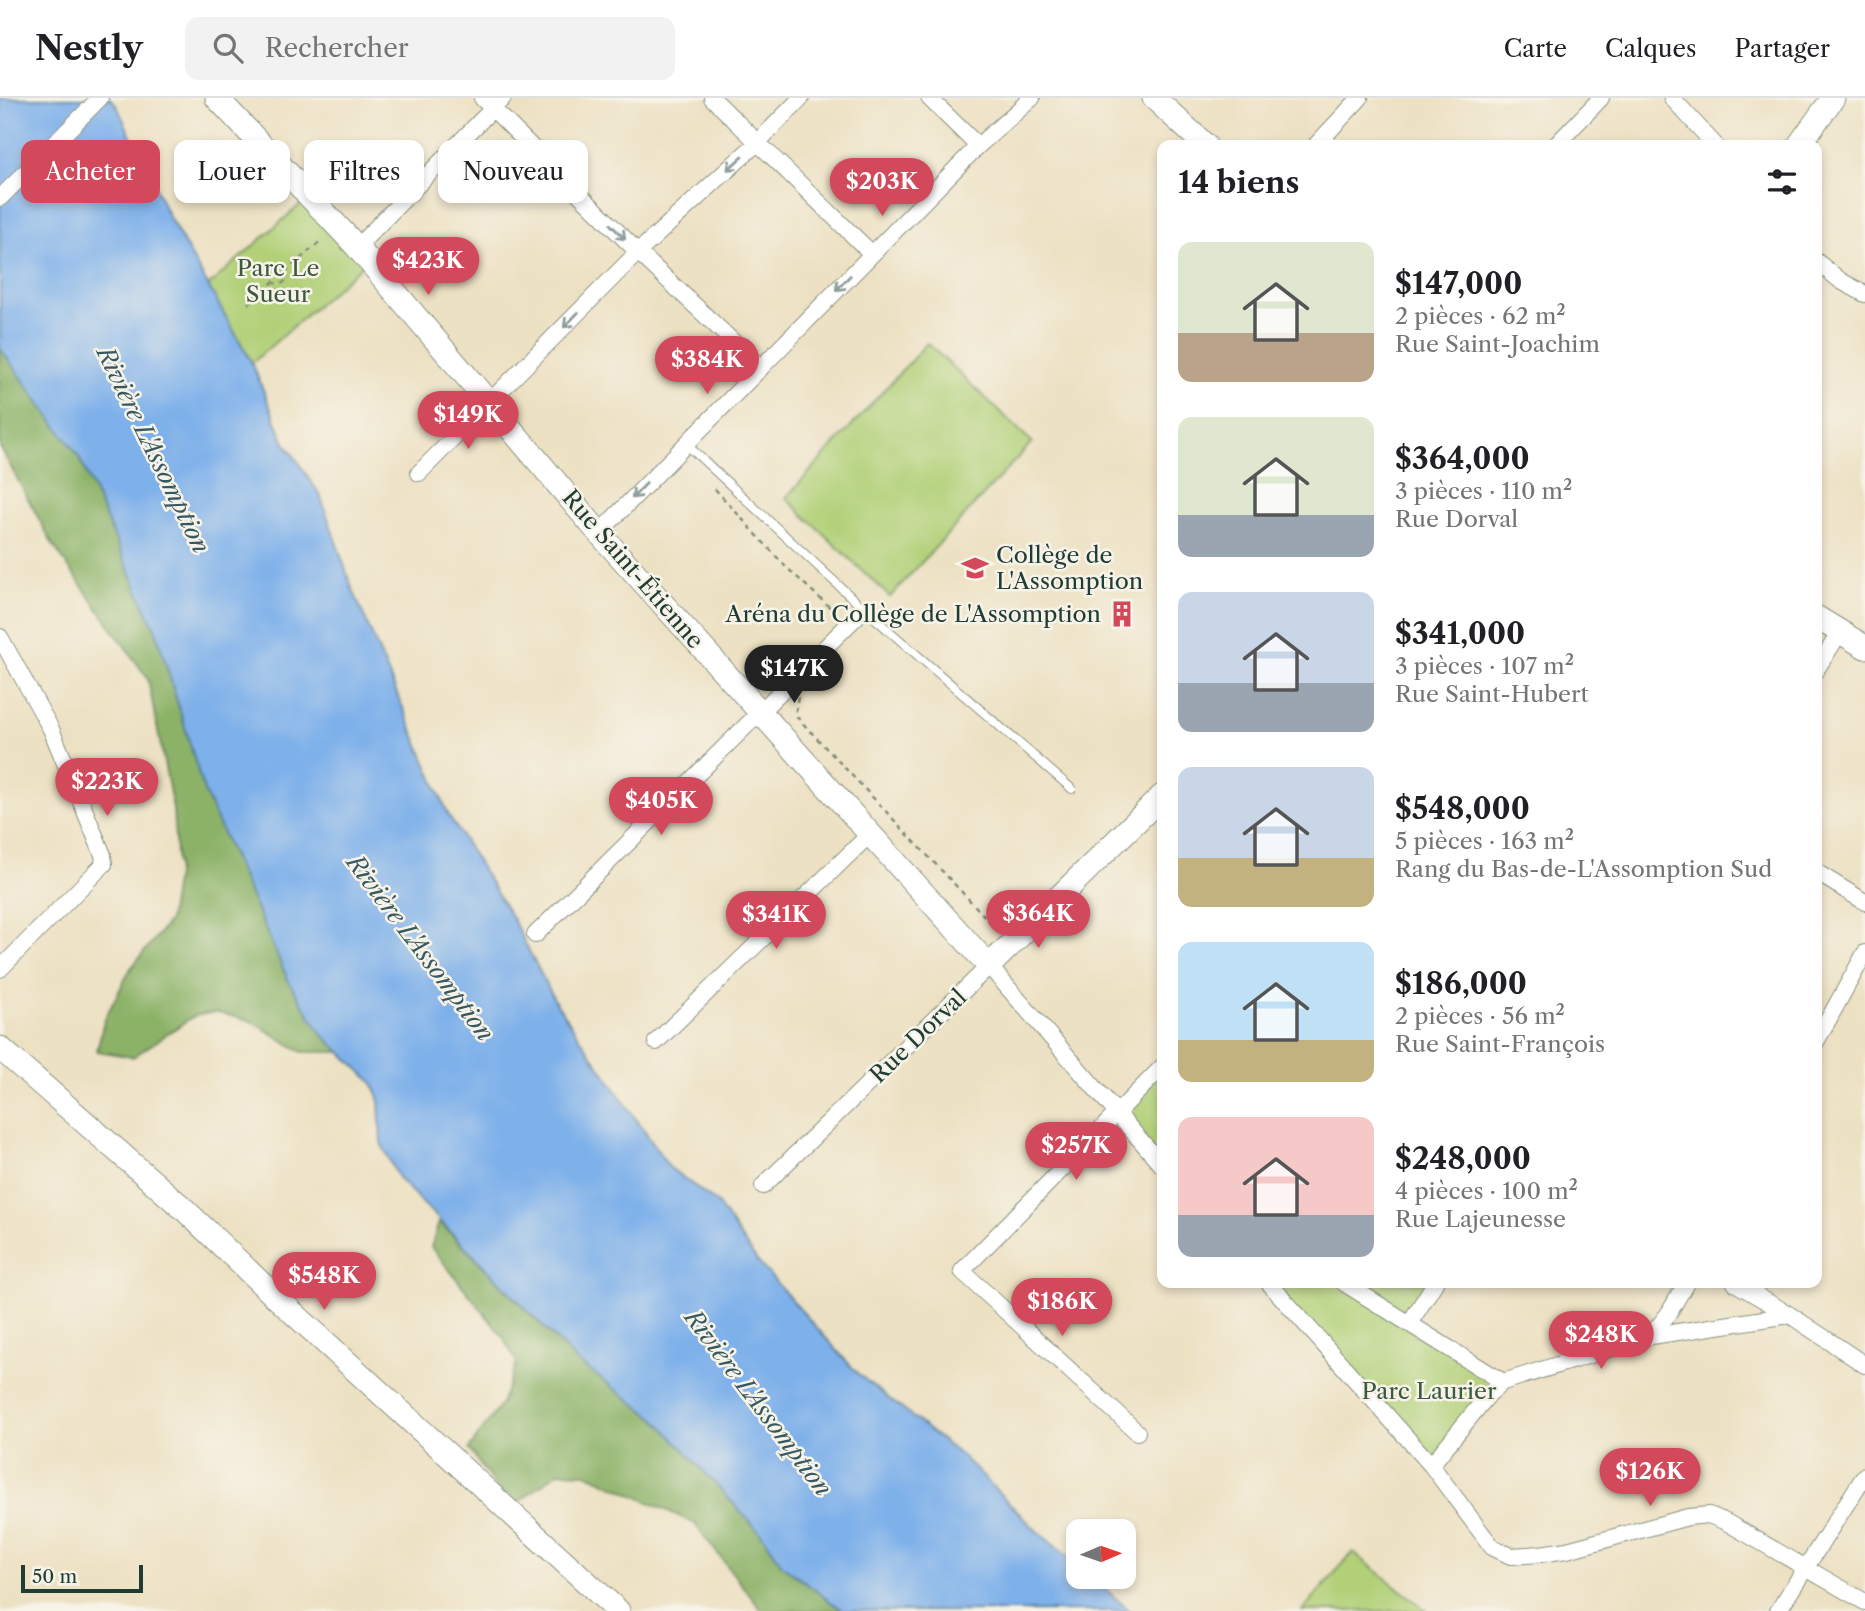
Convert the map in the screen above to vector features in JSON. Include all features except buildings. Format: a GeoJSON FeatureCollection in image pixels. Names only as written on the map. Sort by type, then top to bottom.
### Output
{"type":"FeatureCollection","features":[{"type":"Feature","properties":{"kind":"street"},"geometry":{"type":"LineString","coordinates":[[0,198],[100,98]]}},
{"type":"Feature","properties":{"kind":"street","name":"Rue Saint-Étienne"},"geometry":{"type":"LineString","coordinates":[[217,98],[357,247],[599,533],[871,833],[1157,1159]]}},
{"type":"Feature","properties":{"kind":"street"},"geometry":{"type":"LineString","coordinates":[[712,98],[872,254]]}},
{"type":"Feature","properties":{"kind":"street"},"geometry":{"type":"LineString","coordinates":[[419,473],[638,252],[758,142],[801,98]]}},
{"type":"Feature","properties":{"kind":"street"},"geometry":{"type":"LineString","coordinates":[[929,98],[978,146]]}},
{"type":"Feature","properties":{"kind":"street"},"geometry":{"type":"LineString","coordinates":[[599,533],[978,146],[1031,98]]}},
{"type":"Feature","properties":{"kind":"street"},"geometry":{"type":"LineString","coordinates":[[1154,98],[1200,140]]}},
{"type":"Feature","properties":{"kind":"street"},"geometry":{"type":"LineString","coordinates":[[1321,140],[1360,98]]}},
{"type":"Feature","properties":{"kind":"street"},"geometry":{"type":"LineString","coordinates":[[1561,140],[1601,98]]}},
{"type":"Feature","properties":{"kind":"street"},"geometry":{"type":"LineString","coordinates":[[1672,98],[1710,140]]}},
{"type":"Feature","properties":{"kind":"street"},"geometry":{"type":"LineString","coordinates":[[1803,140],[1833,98]]}},
{"type":"Feature","properties":{"kind":"street"},"geometry":{"type":"LineString","coordinates":[[357,247],[493,101],[638,252],[761,368]]}},
{"type":"Feature","properties":{"kind":"street"},"geometry":{"type":"LineString","coordinates":[[1822,266],[1841,281],[1865,294]]}},
{"type":"Feature","properties":{"kind":"street"},"geometry":{"type":"LineString","coordinates":[[535,935],[864,609]]}},
{"type":"Feature","properties":{"kind":"street"},"geometry":{"type":"LineString","coordinates":[[1822,621],[1865,647]]}},
{"type":"Feature","properties":{"kind":"street"},"geometry":{"type":"LineString","coordinates":[[1822,660],[1840,632]]}},
{"type":"Feature","properties":{"kind":"street"},"geometry":{"type":"LineString","coordinates":[[0,637],[51,729],[103,855],[104,864],[0,969]]}},
{"type":"Feature","properties":{"kind":"street","name":"Rue Dorval"},"geometry":{"type":"LineString","coordinates":[[764,1186],[1157,801]]}},
{"type":"Feature","properties":{"kind":"street"},"geometry":{"type":"LineString","coordinates":[[656,1042],[871,833]]}},
{"type":"Feature","properties":{"kind":"street"},"geometry":{"type":"LineString","coordinates":[[1822,876],[1865,902]]}},
{"type":"Feature","properties":{"kind":"street"},"geometry":{"type":"LineString","coordinates":[[1822,1031],[1865,953]]}},
{"type":"Feature","properties":{"kind":"street"},"geometry":{"type":"LineString","coordinates":[[0,1048],[185,1210],[618,1611]]}},
{"type":"Feature","properties":{"kind":"street"},"geometry":{"type":"LineString","coordinates":[[1137,1432],[962,1271],[1157,1072]]}},
{"type":"Feature","properties":{"kind":"street"},"geometry":{"type":"LineString","coordinates":[[1273,1288],[1430,1465],[1492,1547],[1511,1556],[1567,1550],[1688,1517],[1709,1515],[1726,1522],[1865,1602]]}},
{"type":"Feature","properties":{"kind":"street"},"geometry":{"type":"LineString","coordinates":[[1352,1288],[1503,1382]]}},
{"type":"Feature","properties":{"kind":"street"},"geometry":{"type":"LineString","coordinates":[[1409,1324],[1432,1288]]}},
{"type":"Feature","properties":{"kind":"street"},"geometry":{"type":"LineString","coordinates":[[1651,1336],[1669,1313],[1683,1288]]}},
{"type":"Feature","properties":{"kind":"street"},"geometry":{"type":"LineString","coordinates":[[1744,1288],[1865,1365]]}},
{"type":"Feature","properties":{"kind":"street"},"geometry":{"type":"LineString","coordinates":[[1430,1465],[1489,1394],[1503,1382],[1651,1336],[1790,1315]]}},
{"type":"Feature","properties":{"kind":"street"},"geometry":{"type":"LineString","coordinates":[[1778,1611],[1865,1475]]}},
{"type":"Feature","properties":{"kind":"lane"},"geometry":{"type":"LineString","coordinates":[[686,444],[864,609],[1072,789]]}},
{"type":"Feature","properties":{"kind":"path"},"geometry":{"type":"LineString","coordinates":[[285,272],[338,226]]}},
{"type":"Feature","properties":{"kind":"path"},"geometry":{"type":"LineString","coordinates":[[273,282],[271,277],[274,270],[278,268],[285,272]]}},
{"type":"Feature","properties":{"kind":"path"},"geometry":{"type":"LineString","coordinates":[[273,282],[283,283],[286,279],[285,272]]}},
{"type":"Feature","properties":{"kind":"path"},"geometry":{"type":"LineString","coordinates":[[248,304],[273,282]]}},
{"type":"Feature","properties":{"kind":"path"},"geometry":{"type":"LineString","coordinates":[[715,489],[785,566],[849,624]]}},
{"type":"Feature","properties":{"kind":"path"},"geometry":{"type":"LineString","coordinates":[[802,671],[795,715],[992,924],[1029,899]]}},
{"type":"Feature","properties":{"kind":"green space","name":"Parc Le Sueur"},"geometry":{"type":"Polygon","coordinates":[[[304,201],[316,203],[368,260],[252,363],[208,286],[304,201]]]}},
{"type":"Feature","properties":{"kind":"green space"},"geometry":{"type":"Polygon","coordinates":[[[927,343],[1032,442],[890,597],[786,498],[927,343]]]}},
{"type":"Feature","properties":{"kind":"green space"},"geometry":{"type":"Polygon","coordinates":[[[0,348],[79,457],[156,631],[204,791],[289,982],[321,1033],[341,1052],[302,1052],[251,1021],[216,1012],[194,1016],[133,1057],[97,1051],[104,1020],[131,968],[169,921],[177,868],[173,809],[148,679],[53,545],[0,447],[0,348]]]}},
{"type":"Feature","properties":{"kind":"green space"},"geometry":{"type":"Polygon","coordinates":[[[1157,1072],[1157,1159],[1116,1114],[1157,1072]]]}},
{"type":"Feature","properties":{"kind":"green space"},"geometry":{"type":"Polygon","coordinates":[[[439,1222],[578,1362],[656,1419],[764,1537],[782,1565],[843,1611],[762,1611],[694,1523],[586,1473],[558,1472],[511,1508],[469,1449],[501,1404],[517,1363],[502,1335],[431,1247],[439,1222]]]}},
{"type":"Feature","properties":{"kind":"green space","name":"Parc Laurier"},"geometry":{"type":"Polygon","coordinates":[[[1273,1288],[1432,1288],[1409,1324],[1503,1382],[1431,1465],[1273,1288]]]}},
{"type":"Feature","properties":{"kind":"green space"},"geometry":{"type":"Polygon","coordinates":[[[1353,1552],[1427,1611],[1302,1611],[1353,1552]]]}},
{"type":"Feature","properties":{"kind":"water","name":"Rivière L'Assomption"},"geometry":{"type":"Polygon","coordinates":[[[0,98],[110,98],[116,104],[133,140],[21,140],[21,203],[160,203],[160,198],[252,363],[284,441],[320,495],[352,588],[448,814],[512,918],[556,1003],[669,1167],[717,1203],[757,1261],[858,1374],[964,1458],[1037,1531],[1066,1555],[1066,1589],[1105,1589],[1130,1611],[843,1611],[782,1565],[764,1537],[656,1419],[578,1362],[399,1179],[381,1143],[379,1097],[372,1082],[321,1033],[289,982],[204,791],[156,631],[79,457],[0,348],[0,98]]]}},
{"type":"Feature","properties":{"kind":"place","name":"Collège de L'Assomption"},"geometry":{"type":"Point","coordinates":[975,568]}},
{"type":"Feature","properties":{"kind":"place","name":"Aréna du Collège de L'Assomption"},"geometry":{"type":"Point","coordinates":[1122,614]}}]}
